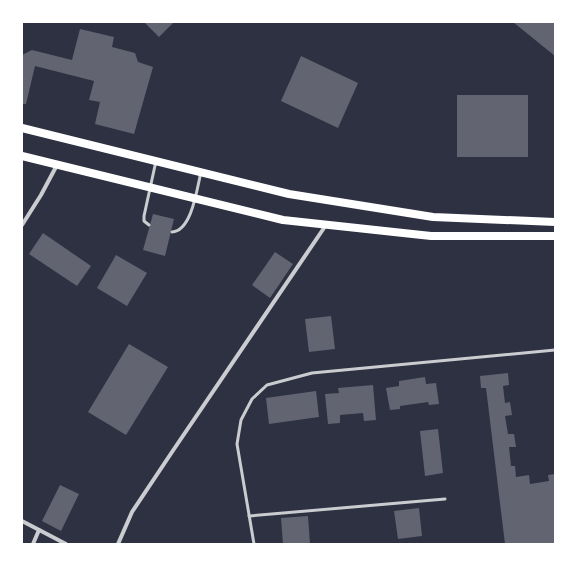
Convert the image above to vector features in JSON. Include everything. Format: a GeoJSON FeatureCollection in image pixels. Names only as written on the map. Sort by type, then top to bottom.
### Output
{"type":"FeatureCollection","features":[{"type":"Feature","properties":{"kind":"main road"},"geometry":{"type":"LineString","coordinates":[[22,128],[289,194],[433,217],[555,222]]}},
{"type":"Feature","properties":{"kind":"main road"},"geometry":{"type":"LineString","coordinates":[[22,156],[283,220],[431,236],[555,236]]}},
{"type":"Feature","properties":{"kind":"street"},"geometry":{"type":"LineString","coordinates":[[22,225],[41,195],[57,165]]}},
{"type":"Feature","properties":{"kind":"street"},"geometry":{"type":"LineString","coordinates":[[118,544],[136,506],[326,224]]}},
{"type":"Feature","properties":{"kind":"street"},"geometry":{"type":"LineString","coordinates":[[22,521],[66,544]]}},
{"type":"Feature","properties":{"kind":"street"},"geometry":{"type":"LineString","coordinates":[[33,544],[38,530]]}},
{"type":"Feature","properties":{"kind":"lane"},"geometry":{"type":"LineString","coordinates":[[149,226],[144,222],[144,218],[149,188],[156,161]]}},
{"type":"Feature","properties":{"kind":"lane"},"geometry":{"type":"LineString","coordinates":[[172,232],[179,231],[187,222],[201,172]]}},
{"type":"Feature","properties":{"kind":"lane"},"geometry":{"type":"LineString","coordinates":[[254,544],[237,444],[241,420],[252,399],[267,385],[312,373],[555,350]]}},
{"type":"Feature","properties":{"kind":"lane"},"geometry":{"type":"LineString","coordinates":[[249,516],[445,500]]}},
{"type":"Feature","properties":{"kind":"building"},"geometry":{"type":"Polygon","coordinates":[[[144,22],[174,22],[159,37],[144,22]]]}},
{"type":"Feature","properties":{"kind":"building"},"geometry":{"type":"Polygon","coordinates":[[[513,22],[555,22],[555,56],[513,22]]]}},
{"type":"Feature","properties":{"kind":"building"},"geometry":{"type":"Polygon","coordinates":[[[80,29],[114,37],[112,47],[135,53],[138,62],[153,67],[134,134],[95,124],[100,102],[89,100],[94,81],[35,66],[26,104],[22,104],[22,55],[32,50],[72,60],[80,29]]]}},
{"type":"Feature","properties":{"kind":"building"},"geometry":{"type":"Polygon","coordinates":[[[301,56],[358,83],[338,128],[281,101],[301,56]]]}},
{"type":"Feature","properties":{"kind":"building"},"geometry":{"type":"Polygon","coordinates":[[[457,95],[528,95],[528,157],[457,157],[457,95]]]}},
{"type":"Feature","properties":{"kind":"building"},"geometry":{"type":"Polygon","coordinates":[[[153,214],[174,219],[165,256],[143,250],[153,214]]]}},
{"type":"Feature","properties":{"kind":"building"},"geometry":{"type":"Polygon","coordinates":[[[43,233],[91,266],[77,286],[29,254],[43,233]]]}},
{"type":"Feature","properties":{"kind":"building"},"geometry":{"type":"Polygon","coordinates":[[[275,252],[293,264],[270,298],[252,285],[275,252]]]}},
{"type":"Feature","properties":{"kind":"building"},"geometry":{"type":"Polygon","coordinates":[[[116,255],[147,273],[127,306],[97,288],[116,255]]]}},
{"type":"Feature","properties":{"kind":"building"},"geometry":{"type":"Polygon","coordinates":[[[331,316],[335,349],[309,352],[305,319],[331,316]]]}},
{"type":"Feature","properties":{"kind":"building"},"geometry":{"type":"Polygon","coordinates":[[[129,344],[168,367],[126,435],[88,412],[129,344]]]}},
{"type":"Feature","properties":{"kind":"building"},"geometry":{"type":"Polygon","coordinates":[[[508,373],[509,385],[503,386],[505,403],[510,402],[512,415],[505,416],[508,434],[514,434],[516,447],[509,447],[511,466],[515,466],[516,477],[529,475],[530,484],[549,481],[548,475],[555,474],[555,543],[505,544],[486,388],[481,388],[480,376],[508,373]]]}},
{"type":"Feature","properties":{"kind":"building"},"geometry":{"type":"Polygon","coordinates":[[[425,377],[426,384],[436,383],[439,404],[429,405],[428,402],[400,406],[400,409],[390,410],[386,388],[399,386],[399,381],[425,377]]]}},
{"type":"Feature","properties":{"kind":"building"},"geometry":{"type":"Polygon","coordinates":[[[373,385],[376,420],[364,421],[363,413],[340,415],[340,423],[328,424],[325,394],[339,393],[338,388],[373,385]]]}},
{"type":"Feature","properties":{"kind":"building"},"geometry":{"type":"Polygon","coordinates":[[[316,391],[319,417],[269,424],[266,398],[316,391]]]}},
{"type":"Feature","properties":{"kind":"building"},"geometry":{"type":"Polygon","coordinates":[[[438,429],[443,473],[425,476],[420,431],[438,429]]]}},
{"type":"Feature","properties":{"kind":"building"},"geometry":{"type":"Polygon","coordinates":[[[60,485],[79,494],[61,531],[42,521],[60,485]]]}},
{"type":"Feature","properties":{"kind":"building"},"geometry":{"type":"Polygon","coordinates":[[[419,508],[422,536],[398,539],[394,511],[419,508]]]}},
{"type":"Feature","properties":{"kind":"building"},"geometry":{"type":"Polygon","coordinates":[[[308,516],[310,544],[283,544],[281,518],[308,516]]]}}]}
